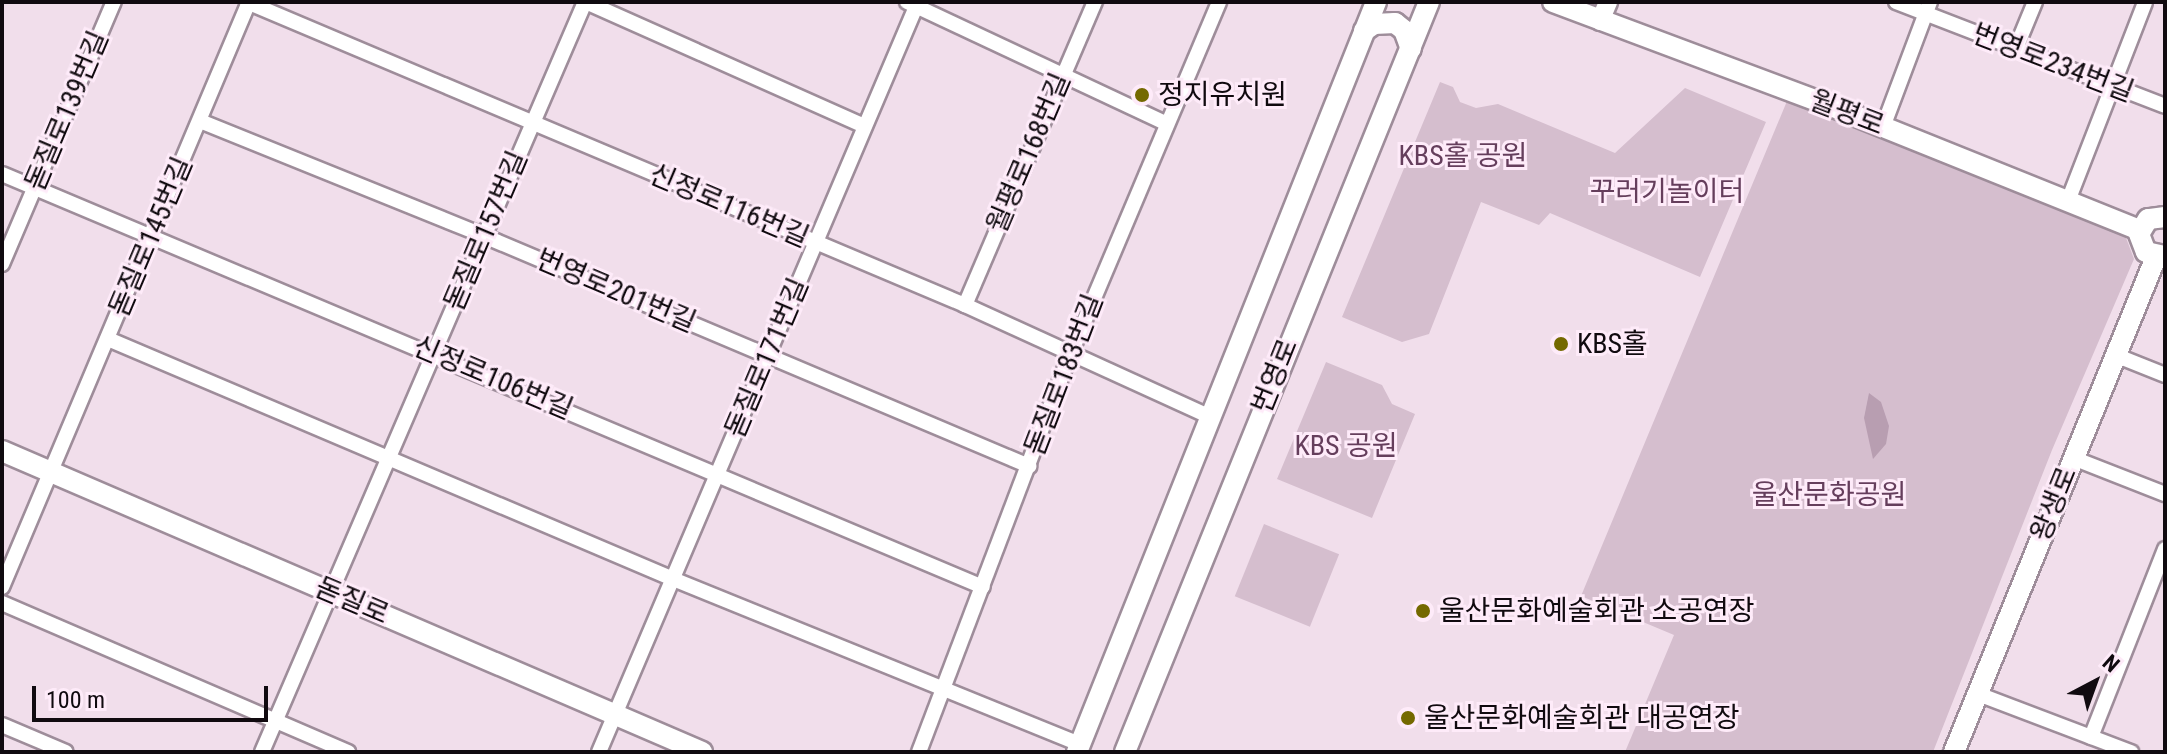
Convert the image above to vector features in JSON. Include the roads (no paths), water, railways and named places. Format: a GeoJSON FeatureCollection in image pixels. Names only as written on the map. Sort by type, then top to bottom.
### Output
{"type":"FeatureCollection","features":[{"type":"Feature","properties":{"kind":"main road","name":"번영로"},"geometry":{"type":"LineString","coordinates":[[1078,748],[1376,2]]}},
{"type":"Feature","properties":{"kind":"main road","name":"번영로"},"geometry":{"type":"LineString","coordinates":[[1125,752],[1429,2]]}},
{"type":"Feature","properties":{"kind":"main road","name":"월평로"},"geometry":{"type":"LineString","coordinates":[[1553,2],[1604,12],[2140,230]]}},
{"type":"Feature","properties":{"kind":"main road"},"geometry":{"type":"LineString","coordinates":[[1364,31],[1374,24],[1395,23],[1404,30],[1411,49]]}},
{"type":"Feature","properties":{"kind":"main road"},"geometry":{"type":"LineString","coordinates":[[2160,256],[2143,248],[2140,230],[2148,219],[2165,217]]}},
{"type":"Feature","properties":{"kind":"main road","name":"왕생로"},"geometry":{"type":"LineString","coordinates":[[1954,752],[2115,355],[2160,256]]}},
{"type":"Feature","properties":{"kind":"main road","name":"돋질로"},"geometry":{"type":"LineString","coordinates":[[2,451],[702,752]]}},
{"type":"Feature","properties":{"kind":"street","name":"돋질로139번길"},"geometry":{"type":"LineString","coordinates":[[2,264],[114,2]]}},
{"type":"Feature","properties":{"kind":"street","name":"신정로116번길"},"geometry":{"type":"LineString","coordinates":[[248,2],[965,305],[1209,416]]}},
{"type":"Feature","properties":{"kind":"street","name":"돋질로145번길"},"geometry":{"type":"LineString","coordinates":[[2,587],[248,2]]}},
{"type":"Feature","properties":{"kind":"street","name":"돋질로157번길"},"geometry":{"type":"LineString","coordinates":[[262,752],[586,2],[865,126]]}},
{"type":"Feature","properties":{"kind":"street","name":"월평로168번길"},"geometry":{"type":"LineString","coordinates":[[965,305],[1095,2]]}},
{"type":"Feature","properties":{"kind":"street","name":"돋질로183번길"},"geometry":{"type":"LineString","coordinates":[[919,752],[1070,355],[1219,2]]}},
{"type":"Feature","properties":{"kind":"street","name":"번영로234번길"},"geometry":{"type":"LineString","coordinates":[[1896,2],[1928,8],[2016,48],[2165,106]]}},
{"type":"Feature","properties":{"kind":"street"},"geometry":{"type":"LineString","coordinates":[[2016,48],[2035,2]]}},
{"type":"Feature","properties":{"kind":"street"},"geometry":{"type":"LineString","coordinates":[[2068,201],[2145,2]]}},
{"type":"Feature","properties":{"kind":"street","name":"돋질로171번길"},"geometry":{"type":"LineString","coordinates":[[599,752],[865,126],[914,3]]}},
{"type":"Feature","properties":{"kind":"street"},"geometry":{"type":"LineString","coordinates":[[914,3],[1062,77],[1167,124]]}},
{"type":"Feature","properties":{"kind":"street"},"geometry":{"type":"LineString","coordinates":[[1883,127],[1928,8]]}},
{"type":"Feature","properties":{"kind":"street","name":"번영로201번길"},"geometry":{"type":"LineString","coordinates":[[200,121],[484,236],[1029,466]]}},
{"type":"Feature","properties":{"kind":"street","name":"신정로106번길"},"geometry":{"type":"LineString","coordinates":[[2,174],[434,353],[983,587]]}},
{"type":"Feature","properties":{"kind":"street"},"geometry":{"type":"LineString","coordinates":[[108,339],[1078,748]]}},
{"type":"Feature","properties":{"kind":"street"},"geometry":{"type":"LineString","coordinates":[[2115,355],[2165,375]]}},
{"type":"Feature","properties":{"kind":"street"},"geometry":{"type":"LineString","coordinates":[[2073,458],[2165,494]]}},
{"type":"Feature","properties":{"kind":"street"},"geometry":{"type":"LineString","coordinates":[[2091,737],[2165,549]]}},
{"type":"Feature","properties":{"kind":"street"},"geometry":{"type":"LineString","coordinates":[[2,603],[348,752]]}},
{"type":"Feature","properties":{"kind":"street"},"geometry":{"type":"LineString","coordinates":[[1978,694],[2131,752]]}},
{"type":"Feature","properties":{"kind":"street"},"geometry":{"type":"LineString","coordinates":[[2,725],[66,752]]}},
{"type":"Feature","properties":{"kind":"place","name":"정지유치원"},"geometry":{"type":"Point","coordinates":[1142,95]}},
{"type":"Feature","properties":{"kind":"place","name":"KBS홀"},"geometry":{"type":"Point","coordinates":[1561,344]}},
{"type":"Feature","properties":{"kind":"place","name":"울산문화예술회관 소공연장"},"geometry":{"type":"Point","coordinates":[1423,611]}},
{"type":"Feature","properties":{"kind":"place","name":"울산문화예술회관 대공연장"},"geometry":{"type":"Point","coordinates":[1408,718]}},
{"type":"Feature","properties":{"kind":"park label","name":"KBS홀 공원"},"geometry":{"type":"Point","coordinates":[1463,156]}},
{"type":"Feature","properties":{"kind":"park label","name":"꾸러기놀이터"},"geometry":{"type":"Point","coordinates":[1667,192]}},
{"type":"Feature","properties":{"kind":"park label","name":"KBS 공원"},"geometry":{"type":"Point","coordinates":[1346,446]}},
{"type":"Feature","properties":{"kind":"park label","name":"울산문화공원"},"geometry":{"type":"Point","coordinates":[1829,495]}}]}
